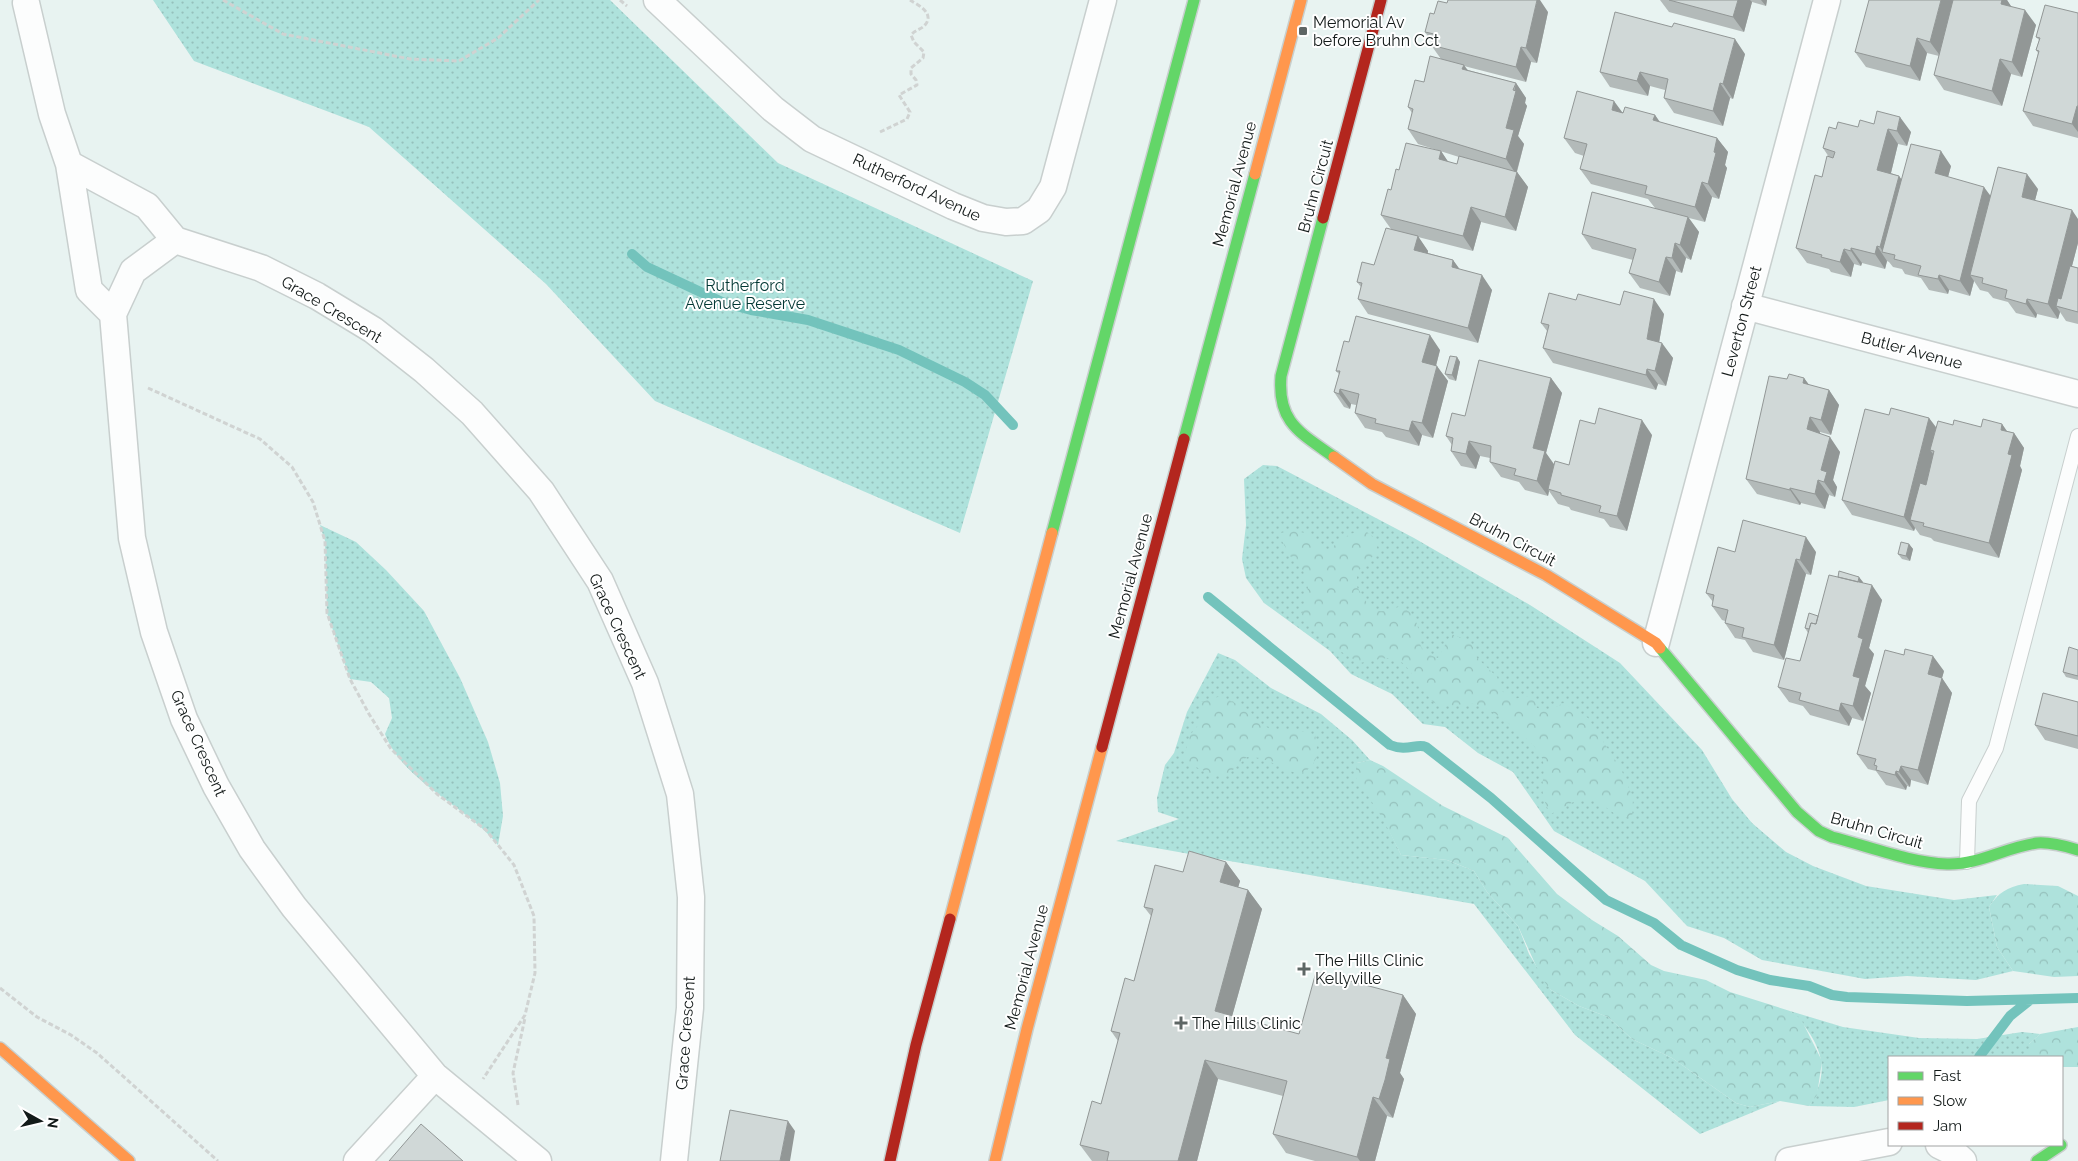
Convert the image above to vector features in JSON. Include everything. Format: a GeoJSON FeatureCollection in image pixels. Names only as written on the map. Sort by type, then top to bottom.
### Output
{"type":"FeatureCollection","features":[{"type":"Feature","properties":{"kind":"main road"},"geometry":{"type":"LineString","coordinates":[[890,1161],[916,1045],[1194,0]]}},
{"type":"Feature","properties":{"kind":"main road","name":"Memorial Avenue"},"geometry":{"type":"LineString","coordinates":[[995,1161],[1026,1029],[1301,0]]}},
{"type":"Feature","properties":{"kind":"main road","name":"Bruhn Circuit"},"geometry":{"type":"LineString","coordinates":[[1381,0],[1281,376],[1279,390],[1286,417],[1304,437],[1372,484],[1546,575],[1656,643],[1797,812],[1819,831],[1832,837],[1922,860],[1948,864],[1967,862],[2037,843],[2060,845],[2078,850]]}},
{"type":"Feature","properties":{"kind":"main road"},"geometry":{"type":"LineString","coordinates":[[0,1048],[129,1161]]}},
{"type":"Feature","properties":{"kind":"main road"},"geometry":{"type":"LineString","coordinates":[[2037,1161],[2060,1146]]}},
{"type":"Feature","properties":{"kind":"street","name":"Rutherford Avenue"},"geometry":{"type":"LineString","coordinates":[[657,0],[773,109],[812,139],[953,206],[983,218],[1006,222],[1023,221],[1039,210],[1053,186],[1104,0]]}},
{"type":"Feature","properties":{"kind":"street","name":"Leverton Street"},"geometry":{"type":"LineString","coordinates":[[1656,643],[1827,0]]}},
{"type":"Feature","properties":{"kind":"street"},"geometry":{"type":"LineString","coordinates":[[26,3],[52,114],[68,164],[89,290],[113,314]]}},
{"type":"Feature","properties":{"kind":"street"},"geometry":{"type":"LineString","coordinates":[[68,164],[147,206],[175,240]]}},
{"type":"Feature","properties":{"kind":"street","name":"Grace Crescent"},"geometry":{"type":"LineString","coordinates":[[538,1161],[435,1076],[294,907],[252,849],[216,786],[184,719],[154,632],[132,538],[113,314],[133,271],[175,240],[261,268],[317,296],[373,330],[424,370],[472,413],[541,491],[600,581],[645,683],[680,794],[691,897],[690,1008],[674,1161]]}},
{"type":"Feature","properties":{"kind":"street","name":"Butler Avenue"},"geometry":{"type":"LineString","coordinates":[[1746,306],[2078,394]]}},
{"type":"Feature","properties":{"kind":"street"},"geometry":{"type":"LineString","coordinates":[[357,1161],[435,1076]]}},
{"type":"Feature","properties":{"kind":"street"},"geometry":{"type":"LineString","coordinates":[[1789,1161],[1888,1142]]}},
{"type":"Feature","properties":{"kind":"street"},"geometry":{"type":"LineString","coordinates":[[1941,1146],[1953,1152],[1963,1161]]}},
{"type":"Feature","properties":{"kind":"lane"},"geometry":{"type":"LineString","coordinates":[[1967,862],[1968,801],[1996,748],[2078,436]]}},
{"type":"Feature","properties":{"kind":"path"},"geometry":{"type":"LineString","coordinates":[[223,0],[283,34],[410,58],[459,60],[498,38],[539,0]]}},
{"type":"Feature","properties":{"kind":"path"},"geometry":{"type":"LineString","coordinates":[[880,132],[907,119],[910,112],[898,95],[917,84],[911,74],[911,68],[922,58],[924,52],[914,42],[911,34],[924,27],[928,17],[926,11],[910,0]]}},
{"type":"Feature","properties":{"kind":"path"},"geometry":{"type":"LineString","coordinates":[[118,375],[260,439],[292,467],[313,502],[325,541],[328,612],[350,679],[369,714],[391,749],[437,794],[486,830],[514,865],[534,916],[535,973],[513,1073],[519,1107]]}},
{"type":"Feature","properties":{"kind":"path"},"geometry":{"type":"LineString","coordinates":[[0,988],[37,1017],[71,1035],[97,1053],[218,1161]]}},
{"type":"Feature","properties":{"kind":"path"},"geometry":{"type":"LineString","coordinates":[[468,1103],[525,1015]]}},
{"type":"Feature","properties":{"kind":"green space","name":"Rutherford Avenue Reserve"},"geometry":{"type":"Polygon","coordinates":[[[153,0],[610,0],[778,163],[1033,281],[960,533],[655,401],[546,284],[369,127],[194,61],[153,0]]]}},
{"type":"Feature","properties":{"kind":"green space"},"geometry":{"type":"Polygon","coordinates":[[[1263,465],[1277,466],[1414,538],[1530,605],[1620,663],[1702,750],[1732,799],[1752,823],[1786,852],[1813,866],[1866,886],[1954,900],[1997,895],[1989,907],[1997,947],[2013,971],[1976,980],[1907,976],[1865,979],[1762,960],[1724,938],[1687,926],[1645,881],[1554,831],[1513,772],[1478,753],[1445,727],[1423,724],[1392,694],[1351,674],[1330,651],[1264,603],[1246,578],[1242,559],[1246,525],[1244,479],[1263,465]]]}},
{"type":"Feature","properties":{"kind":"green space"},"geometry":{"type":"Polygon","coordinates":[[[320,525],[356,542],[386,570],[424,611],[460,678],[488,742],[500,783],[503,816],[498,845],[470,818],[420,780],[394,751],[385,734],[392,718],[389,698],[371,682],[350,679],[327,613],[325,541],[320,525]]]}},
{"type":"Feature","properties":{"kind":"green space"},"geometry":{"type":"Polygon","coordinates":[[[1291,530],[1305,533],[1327,551],[1350,534],[1364,530],[1375,538],[1378,551],[1357,572],[1357,587],[1372,611],[1387,611],[1401,606],[1413,616],[1417,623],[1421,646],[1429,654],[1438,658],[1451,634],[1465,639],[1472,645],[1477,658],[1497,677],[1502,691],[1514,699],[1533,695],[1537,708],[1551,710],[1563,703],[1588,718],[1621,769],[1633,798],[1632,818],[1618,816],[1594,799],[1579,799],[1551,814],[1543,796],[1544,768],[1540,754],[1510,724],[1490,710],[1474,704],[1447,706],[1435,703],[1410,670],[1399,660],[1385,658],[1360,663],[1335,648],[1302,615],[1308,588],[1303,570],[1292,559],[1278,534],[1291,530]]]}},
{"type":"Feature","properties":{"kind":"green space"},"geometry":{"type":"Polygon","coordinates":[[[1218,653],[1235,660],[1271,688],[1321,714],[1352,740],[1370,760],[1357,763],[1401,855],[1447,860],[1474,871],[1487,892],[1518,926],[1529,954],[1551,990],[1579,1006],[1608,1017],[1632,1039],[1672,1058],[1736,1103],[1750,1107],[1780,1101],[1700,1134],[1575,1035],[1474,904],[1116,841],[1179,819],[1158,812],[1157,798],[1165,765],[1174,753],[1187,712],[1218,653]]]}},
{"type":"Feature","properties":{"kind":"green space"},"geometry":{"type":"Polygon","coordinates":[[[1221,696],[1249,710],[1258,722],[1270,729],[1301,731],[1315,735],[1317,754],[1314,763],[1300,775],[1261,758],[1247,757],[1225,777],[1211,774],[1183,761],[1190,735],[1200,723],[1201,702],[1221,696]]]}},
{"type":"Feature","properties":{"kind":"green space"},"geometry":{"type":"Polygon","coordinates":[[[1370,760],[1383,766],[1443,806],[1508,838],[1557,894],[1592,920],[1618,936],[1651,965],[1664,971],[1706,980],[1730,992],[1790,1011],[1801,1019],[1822,1061],[1817,1095],[1809,1106],[1780,1101],[1750,1107],[1736,1103],[1672,1058],[1632,1039],[1608,1017],[1579,1006],[1551,990],[1542,979],[1518,926],[1487,892],[1474,871],[1447,860],[1401,855],[1383,819],[1355,776],[1357,763],[1370,760]]]}},
{"type":"Feature","properties":{"kind":"green space"},"geometry":{"type":"Polygon","coordinates":[[[2024,884],[2058,886],[2078,896],[2078,976],[2054,977],[2013,971],[1997,947],[1989,907],[2004,891],[2024,884]]]}},
{"type":"Feature","properties":{"kind":"green space"},"geometry":{"type":"Polygon","coordinates":[[[1790,1011],[1843,1027],[1919,1038],[1977,1039],[2022,1032],[2040,1034],[2029,1044],[2029,1056],[1888,1056],[1888,1100],[1854,1107],[1809,1106],[1819,1085],[1822,1067],[1817,1047],[1810,1033],[1790,1011]]]}},
{"type":"Feature","properties":{"kind":"green space"},"geometry":{"type":"Polygon","coordinates":[[[2078,1027],[2078,1067],[2063,1067],[2063,1056],[2029,1056],[2029,1044],[2040,1034],[2078,1027]]]}},
{"type":"Feature","properties":{"kind":"building"},"geometry":{"type":"Polygon","coordinates":[[[1448,0],[1537,0],[1526,48],[1521,47],[1516,67],[1431,45],[1434,34],[1425,32],[1430,13],[1434,14],[1438,1],[1447,3],[1448,0]]]}},
{"type":"Feature","properties":{"kind":"building"},"geometry":{"type":"Polygon","coordinates":[[[1669,0],[1738,0],[1733,17],[1669,0]]]}},
{"type":"Feature","properties":{"kind":"building"},"geometry":{"type":"Polygon","coordinates":[[[1869,0],[1941,0],[1930,42],[1917,38],[1910,66],[1855,52],[1869,0]]]}},
{"type":"Feature","properties":{"kind":"building"},"geometry":{"type":"Polygon","coordinates":[[[1953,0],[2002,0],[2001,4],[2025,10],[2012,62],[2000,59],[1992,91],[1934,75],[1953,0]]]}},
{"type":"Feature","properties":{"kind":"building"},"geometry":{"type":"Polygon","coordinates":[[[2045,5],[2078,13],[2078,106],[2072,124],[2023,111],[2039,51],[2036,50],[2040,38],[2036,37],[2045,5]]]}},
{"type":"Feature","properties":{"kind":"building"},"geometry":{"type":"Polygon","coordinates":[[[1615,12],[1672,27],[1674,23],[1735,39],[1723,84],[1720,83],[1713,111],[1664,98],[1668,79],[1640,72],[1637,81],[1600,72],[1615,12]]]}},
{"type":"Feature","properties":{"kind":"building"},"geometry":{"type":"Polygon","coordinates":[[[1430,56],[1464,65],[1462,69],[1516,83],[1513,90],[1516,91],[1506,128],[1514,130],[1506,159],[1408,129],[1413,109],[1408,107],[1415,80],[1424,82],[1430,56]]]}},
{"type":"Feature","properties":{"kind":"building"},"geometry":{"type":"Polygon","coordinates":[[[1577,91],[1614,101],[1612,110],[1623,113],[1625,107],[1655,115],[1653,120],[1717,138],[1714,152],[1716,153],[1708,184],[1702,182],[1695,207],[1645,194],[1647,186],[1580,169],[1587,144],[1564,138],[1577,91]]]}},
{"type":"Feature","properties":{"kind":"building"},"geometry":{"type":"Polygon","coordinates":[[[1877,111],[1900,117],[1897,131],[1888,129],[1877,170],[1899,176],[1880,247],[1877,246],[1875,254],[1851,248],[1851,251],[1844,249],[1840,262],[1796,248],[1815,175],[1822,177],[1827,156],[1833,158],[1835,152],[1823,148],[1829,127],[1836,129],[1838,122],[1858,127],[1860,120],[1874,124],[1877,111]]]}},
{"type":"Feature","properties":{"kind":"building"},"geometry":{"type":"Polygon","coordinates":[[[1406,143],[1441,151],[1439,159],[1457,164],[1459,156],[1517,172],[1505,217],[1471,207],[1463,236],[1381,215],[1388,189],[1391,190],[1396,169],[1399,170],[1406,143]]]}},
{"type":"Feature","properties":{"kind":"building"},"geometry":{"type":"Polygon","coordinates":[[[1911,144],[1941,151],[1935,173],[1984,187],[1960,281],[1939,275],[1938,279],[1918,275],[1921,266],[1894,259],[1895,255],[1882,252],[1911,144]]]}},
{"type":"Feature","properties":{"kind":"building"},"geometry":{"type":"Polygon","coordinates":[[[1998,167],[2027,174],[2022,197],[2072,210],[2048,304],[2027,299],[2026,304],[2005,298],[2007,290],[1982,283],[1983,278],[1970,275],[1998,167]]]}},
{"type":"Feature","properties":{"kind":"building"},"geometry":{"type":"Polygon","coordinates":[[[1592,192],[1688,217],[1680,245],[1675,243],[1672,258],[1666,257],[1659,282],[1629,273],[1636,249],[1582,234],[1592,192]]]}},
{"type":"Feature","properties":{"kind":"building"},"geometry":{"type":"Polygon","coordinates":[[[1386,228],[1418,236],[1414,250],[1453,260],[1452,267],[1482,275],[1468,328],[1358,299],[1362,283],[1357,282],[1362,262],[1374,265],[1386,228]]]}},
{"type":"Feature","properties":{"kind":"building"},"geometry":{"type":"Polygon","coordinates":[[[2070,266],[2078,268],[2078,312],[2056,306],[2058,298],[2061,299],[2070,266]]]}},
{"type":"Feature","properties":{"kind":"building"},"geometry":{"type":"Polygon","coordinates":[[[1624,291],[1654,299],[1647,339],[1662,343],[1655,371],[1647,369],[1646,375],[1543,348],[1549,325],[1541,323],[1549,293],[1576,300],[1578,294],[1620,305],[1624,291]]]}},
{"type":"Feature","properties":{"kind":"building"},"geometry":{"type":"Polygon","coordinates":[[[1356,316],[1430,335],[1422,362],[1437,366],[1422,423],[1412,421],[1409,431],[1375,423],[1376,419],[1355,413],[1359,394],[1340,389],[1339,394],[1334,392],[1340,371],[1336,371],[1344,341],[1349,342],[1356,316]]]}},
{"type":"Feature","properties":{"kind":"building"},"geometry":{"type":"Polygon","coordinates":[[[1450,356],[1457,357],[1452,375],[1445,374],[1450,356]]]}},
{"type":"Feature","properties":{"kind":"building"},"geometry":{"type":"Polygon","coordinates":[[[1479,360],[1551,378],[1533,448],[1545,451],[1537,481],[1514,475],[1516,469],[1490,462],[1491,446],[1469,441],[1466,454],[1451,451],[1453,438],[1446,436],[1452,413],[1465,416],[1479,360]]]}},
{"type":"Feature","properties":{"kind":"building"},"geometry":{"type":"Polygon","coordinates":[[[1789,374],[1804,378],[1803,383],[1829,390],[1821,420],[1810,417],[1807,429],[1830,437],[1821,470],[1827,472],[1824,482],[1818,480],[1815,494],[1746,479],[1769,376],[1787,379],[1789,374]]]}},
{"type":"Feature","properties":{"kind":"building"},"geometry":{"type":"Polygon","coordinates":[[[1599,408],[1642,420],[1617,516],[1599,512],[1601,506],[1561,495],[1561,493],[1548,489],[1555,461],[1569,465],[1580,420],[1595,424],[1599,408]]]}},
{"type":"Feature","properties":{"kind":"building"},"geometry":{"type":"Polygon","coordinates":[[[1891,408],[1929,418],[1904,517],[1842,500],[1865,409],[1889,415],[1891,408]]]}},
{"type":"Feature","properties":{"kind":"building"},"geometry":{"type":"Polygon","coordinates":[[[1983,419],[2002,424],[2001,430],[2014,433],[2008,454],[2012,455],[1989,543],[1923,526],[1924,523],[1910,520],[1920,483],[1926,485],[1934,451],[1930,450],[1938,421],[1953,425],[1954,420],[1981,427],[1983,419]]]}},
{"type":"Feature","properties":{"kind":"building"},"geometry":{"type":"Polygon","coordinates":[[[1743,520],[1806,537],[1800,560],[1796,559],[1774,645],[1742,637],[1744,628],[1725,623],[1728,610],[1712,606],[1714,595],[1706,593],[1718,547],[1735,552],[1743,520]]]}},
{"type":"Feature","properties":{"kind":"building"},"geometry":{"type":"Polygon","coordinates":[[[1901,542],[1909,544],[1906,556],[1898,554],[1901,542]]]}},
{"type":"Feature","properties":{"kind":"building"},"geometry":{"type":"Polygon","coordinates":[[[1839,571],[1859,577],[1858,582],[1838,577],[1839,571]]]}},
{"type":"Feature","properties":{"kind":"building"},"geometry":{"type":"Polygon","coordinates":[[[1829,575],[1872,585],[1858,637],[1863,639],[1853,676],[1860,678],[1853,706],[1841,703],[1839,711],[1799,700],[1801,693],[1778,687],[1786,658],[1800,661],[1811,623],[1816,624],[1829,575]]]}},
{"type":"Feature","properties":{"kind":"building"},"geometry":{"type":"Polygon","coordinates":[[[1809,613],[1818,616],[1816,624],[1811,623],[1809,629],[1805,628],[1809,613]]]}},
{"type":"Feature","properties":{"kind":"building"},"geometry":{"type":"Polygon","coordinates":[[[2069,647],[2078,650],[2078,676],[2063,672],[2069,647]]]}},
{"type":"Feature","properties":{"kind":"building"},"geometry":{"type":"Polygon","coordinates":[[[1905,649],[1933,656],[1928,674],[1942,678],[1918,770],[1901,766],[1899,772],[1896,771],[1895,775],[1876,770],[1877,766],[1874,765],[1876,759],[1857,754],[1885,650],[1904,655],[1905,649]]]}},
{"type":"Feature","properties":{"kind":"building"},"geometry":{"type":"Polygon","coordinates":[[[2043,693],[2078,702],[2078,736],[2035,725],[2043,693]]]}},
{"type":"Feature","properties":{"kind":"building","name":"The Hills Clinic"},"geometry":{"type":"Polygon","coordinates":[[[1189,851],[1226,862],[1220,882],[1248,890],[1215,1011],[1299,1034],[1316,972],[1403,995],[1386,1058],[1390,1059],[1385,1080],[1379,1099],[1373,1097],[1357,1157],[1273,1134],[1287,1081],[1205,1060],[1178,1161],[1107,1161],[1109,1152],[1080,1145],[1092,1101],[1101,1104],[1120,1033],[1111,1031],[1125,978],[1134,981],[1153,909],[1144,907],[1155,865],[1183,872],[1189,851]]]}},
{"type":"Feature","properties":{"kind":"building"},"geometry":{"type":"Polygon","coordinates":[[[730,1110],[788,1121],[780,1161],[720,1161],[730,1110]]]}},
{"type":"Feature","properties":{"kind":"building"},"geometry":{"type":"Polygon","coordinates":[[[421,1124],[463,1161],[389,1161],[421,1124]]]}},
{"type":"Feature","properties":{"kind":"waterway"},"geometry":{"type":"LineString","coordinates":[[632,254],[647,267],[722,302],[751,310],[808,320],[899,350],[965,382],[985,395],[1013,425]]}},
{"type":"Feature","properties":{"kind":"waterway"},"geometry":{"type":"LineString","coordinates":[[1208,597],[1390,745],[1402,748],[1426,747],[1491,798],[1606,900],[1654,923],[1681,945],[1737,970],[1770,980],[1809,986],[1832,995],[1967,1001],[2078,998]]}},
{"type":"Feature","properties":{"kind":"waterway"},"geometry":{"type":"LineString","coordinates":[[1980,1056],[2010,1016],[2030,1000]]}},
{"type":"Feature","properties":{"kind":"traffic: fast"},"geometry":{"type":"LineString","coordinates":[[1052,533],[1194,0]]}},
{"type":"Feature","properties":{"kind":"traffic: fast"},"geometry":{"type":"LineString","coordinates":[[1184,439],[1255,174]]}},
{"type":"Feature","properties":{"kind":"traffic: fast"},"geometry":{"type":"LineString","coordinates":[[1323,218],[1281,376],[1281,392],[1287,416],[1294,425],[1311,441],[1334,457]]}},
{"type":"Feature","properties":{"kind":"traffic: fast"},"geometry":{"type":"LineString","coordinates":[[1660,648],[1797,812],[1819,831],[1832,837],[1919,861],[1933,863],[1959,864],[1970,862],[2037,843],[2052,844],[2078,850]]}},
{"type":"Feature","properties":{"kind":"traffic: fast"},"geometry":{"type":"LineString","coordinates":[[2037,1161],[2060,1146]]}},
{"type":"Feature","properties":{"kind":"traffic: slow"},"geometry":{"type":"LineString","coordinates":[[1255,174],[1301,0]]}},
{"type":"Feature","properties":{"kind":"traffic: slow"},"geometry":{"type":"LineString","coordinates":[[1334,457],[1372,484],[1546,575],[1656,643],[1660,648]]}},
{"type":"Feature","properties":{"kind":"traffic: slow"},"geometry":{"type":"LineString","coordinates":[[950,919],[1052,533]]}},
{"type":"Feature","properties":{"kind":"traffic: slow"},"geometry":{"type":"LineString","coordinates":[[995,1161],[1027,1029],[1102,747]]}},
{"type":"Feature","properties":{"kind":"traffic: slow"},"geometry":{"type":"LineString","coordinates":[[0,1048],[129,1161]]}},
{"type":"Feature","properties":{"kind":"traffic: jam"},"geometry":{"type":"LineString","coordinates":[[1323,218],[1381,0]]}},
{"type":"Feature","properties":{"kind":"traffic: jam"},"geometry":{"type":"LineString","coordinates":[[1102,747],[1184,439]]}},
{"type":"Feature","properties":{"kind":"traffic: jam"},"geometry":{"type":"LineString","coordinates":[[890,1161],[916,1045],[950,919]]}},
{"type":"Feature","properties":{"kind":"place","name":"Memorial Av before Bruhn Cct"},"geometry":{"type":"Point","coordinates":[1303,31]}},
{"type":"Feature","properties":{"kind":"place","name":"The Hills Clinic Kellyville"},"geometry":{"type":"Point","coordinates":[1304,969]}},
{"type":"Feature","properties":{"kind":"place","name":"The Hills Clinic"},"geometry":{"type":"Point","coordinates":[1181,1023]}}]}
